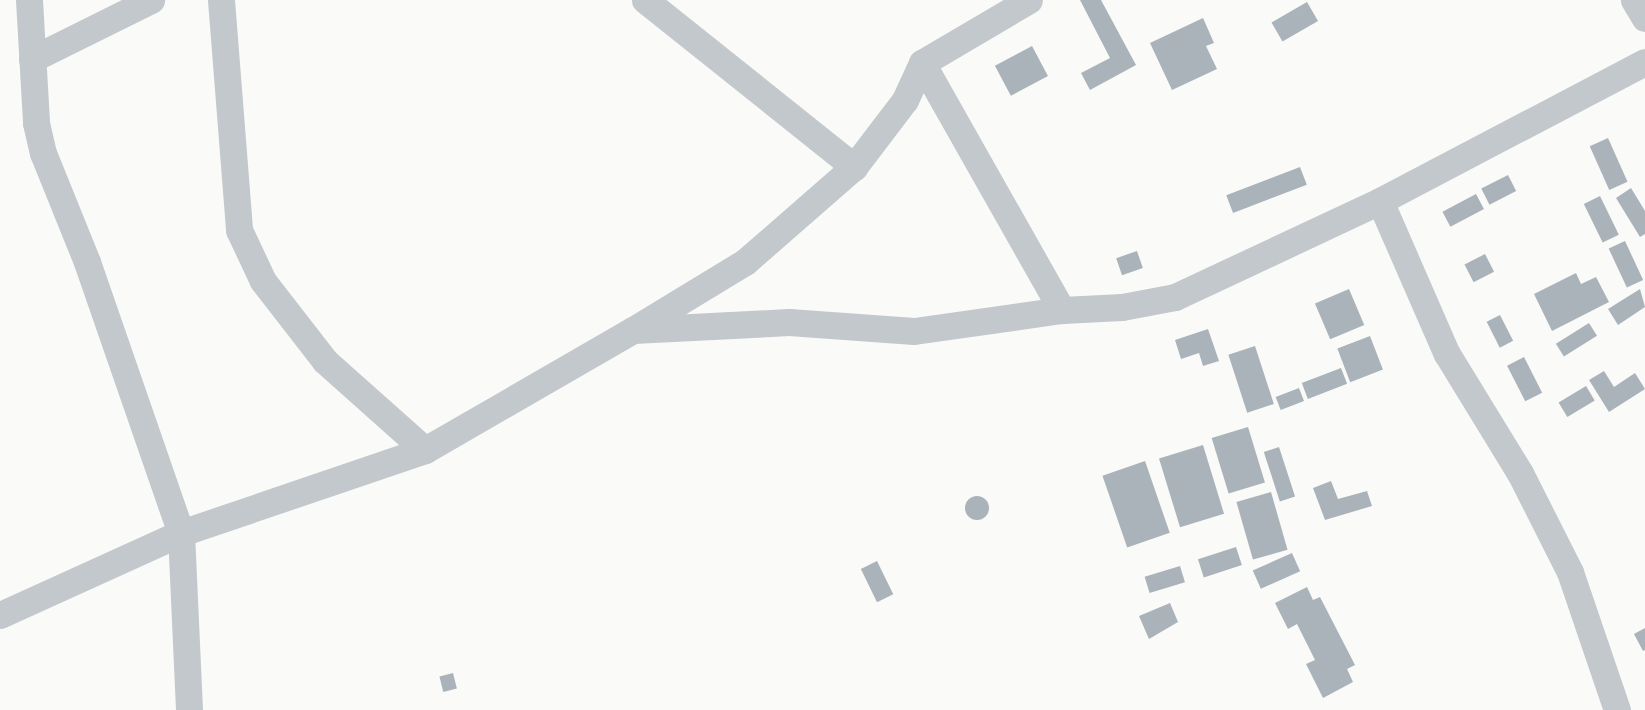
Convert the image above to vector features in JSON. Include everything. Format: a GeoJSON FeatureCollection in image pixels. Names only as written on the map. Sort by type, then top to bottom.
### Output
{"type":"FeatureCollection","features":[{"type":"Feature","properties":{"kind":"street"},"geometry":{"type":"LineString","coordinates":[[29,0],[36,123],[43,153],[87,262],[181,533],[189,710]]}},
{"type":"Feature","properties":{"kind":"street"},"geometry":{"type":"LineString","coordinates":[[32,59],[151,0]]}},
{"type":"Feature","properties":{"kind":"street"},"geometry":{"type":"LineString","coordinates":[[221,0],[239,230],[263,281],[325,361],[425,450]]}},
{"type":"Feature","properties":{"kind":"street"},"geometry":{"type":"LineString","coordinates":[[645,0],[854,167]]}},
{"type":"Feature","properties":{"kind":"street"},"geometry":{"type":"LineString","coordinates":[[0,615],[181,533],[425,450],[633,330],[745,262],[854,167],[905,100],[922,63],[1029,0]]}},
{"type":"Feature","properties":{"kind":"street"},"geometry":{"type":"LineString","coordinates":[[1634,0],[1645,18]]}},
{"type":"Feature","properties":{"kind":"street"},"geometry":{"type":"LineString","coordinates":[[633,330],[789,322],[914,331],[1062,310],[1122,308],[1175,297],[1380,201],[1645,62]]}},
{"type":"Feature","properties":{"kind":"street"},"geometry":{"type":"LineString","coordinates":[[922,63],[1062,310]]}},
{"type":"Feature","properties":{"kind":"street"},"geometry":{"type":"LineString","coordinates":[[1380,201],[1447,354],[1520,473],[1570,572],[1617,710]]}},
{"type":"Feature","properties":{"kind":"building"},"geometry":{"type":"Polygon","coordinates":[[[1080,0],[1101,0],[1136,65],[1090,90],[1081,73],[1110,58],[1080,0]]]}},
{"type":"Feature","properties":{"kind":"building"},"geometry":{"type":"Polygon","coordinates":[[[1307,2],[1318,21],[1282,42],[1271,22],[1307,2]]]}},
{"type":"Feature","properties":{"kind":"building"},"geometry":{"type":"Polygon","coordinates":[[[1203,18],[1214,43],[1206,46],[1217,69],[1172,90],[1150,43],[1203,18]]]}},
{"type":"Feature","properties":{"kind":"building"},"geometry":{"type":"Polygon","coordinates":[[[1032,46],[1048,76],[1011,96],[995,66],[1032,46]]]}},
{"type":"Feature","properties":{"kind":"building"},"geometry":{"type":"Polygon","coordinates":[[[1608,138],[1628,182],[1609,190],[1590,146],[1608,138]]]}},
{"type":"Feature","properties":{"kind":"building"},"geometry":{"type":"Polygon","coordinates":[[[1300,167],[1307,185],[1233,213],[1226,195],[1300,167]]]}},
{"type":"Feature","properties":{"kind":"building"},"geometry":{"type":"Polygon","coordinates":[[[1508,175],[1516,191],[1489,205],[1481,189],[1508,175]]]}},
{"type":"Feature","properties":{"kind":"building"},"geometry":{"type":"Polygon","coordinates":[[[1631,188],[1645,211],[1645,234],[1640,237],[1616,198],[1631,188]]]}},
{"type":"Feature","properties":{"kind":"building"},"geometry":{"type":"Polygon","coordinates":[[[1476,194],[1484,209],[1450,227],[1442,212],[1476,194]]]}},
{"type":"Feature","properties":{"kind":"building"},"geometry":{"type":"Polygon","coordinates":[[[1600,196],[1619,235],[1603,243],[1584,204],[1600,196]]]}},
{"type":"Feature","properties":{"kind":"building"},"geometry":{"type":"Polygon","coordinates":[[[1625,241],[1643,280],[1627,288],[1609,249],[1625,241]]]}},
{"type":"Feature","properties":{"kind":"building"},"geometry":{"type":"Polygon","coordinates":[[[1137,251],[1143,268],[1122,275],[1116,258],[1137,251]]]}},
{"type":"Feature","properties":{"kind":"building"},"geometry":{"type":"Polygon","coordinates":[[[1485,254],[1494,272],[1474,282],[1465,264],[1485,254]]]}},
{"type":"Feature","properties":{"kind":"building"},"geometry":{"type":"Polygon","coordinates":[[[1576,273],[1581,284],[1596,277],[1609,302],[1552,331],[1534,294],[1576,273]]]}},
{"type":"Feature","properties":{"kind":"building"},"geometry":{"type":"Polygon","coordinates":[[[1349,289],[1364,325],[1330,339],[1315,303],[1349,289]]]}},
{"type":"Feature","properties":{"kind":"building"},"geometry":{"type":"Polygon","coordinates":[[[1640,289],[1645,307],[1618,325],[1608,309],[1640,289]]]}},
{"type":"Feature","properties":{"kind":"building"},"geometry":{"type":"Polygon","coordinates":[[[1500,315],[1513,341],[1500,348],[1487,322],[1500,315]]]}},
{"type":"Feature","properties":{"kind":"building"},"geometry":{"type":"Polygon","coordinates":[[[1589,323],[1597,336],[1564,356],[1556,344],[1589,323]]]}},
{"type":"Feature","properties":{"kind":"building"},"geometry":{"type":"Polygon","coordinates":[[[1208,329],[1219,361],[1203,366],[1199,353],[1181,359],[1175,340],[1208,329]]]}},
{"type":"Feature","properties":{"kind":"building"},"geometry":{"type":"Polygon","coordinates":[[[1370,336],[1383,370],[1350,382],[1337,349],[1370,336]]]}},
{"type":"Feature","properties":{"kind":"building"},"geometry":{"type":"Polygon","coordinates":[[[1255,346],[1274,404],[1247,413],[1228,355],[1255,346]]]}},
{"type":"Feature","properties":{"kind":"building"},"geometry":{"type":"Polygon","coordinates":[[[1524,357],[1542,393],[1525,401],[1507,366],[1524,357]]]}},
{"type":"Feature","properties":{"kind":"building"},"geometry":{"type":"Polygon","coordinates":[[[1341,368],[1347,384],[1308,399],[1302,383],[1341,368]]]}},
{"type":"Feature","properties":{"kind":"building"},"geometry":{"type":"Polygon","coordinates":[[[1604,371],[1614,387],[1635,373],[1645,389],[1609,412],[1589,380],[1604,371]]]}},
{"type":"Feature","properties":{"kind":"building"},"geometry":{"type":"Polygon","coordinates":[[[1586,386],[1595,401],[1567,417],[1559,402],[1586,386]]]}},
{"type":"Feature","properties":{"kind":"building"},"geometry":{"type":"Polygon","coordinates":[[[1299,388],[1304,401],[1281,410],[1276,397],[1299,388]]]}},
{"type":"Feature","properties":{"kind":"building"},"geometry":{"type":"Polygon","coordinates":[[[1248,427],[1265,482],[1229,494],[1212,438],[1248,427]]]}},
{"type":"Feature","properties":{"kind":"building"},"geometry":{"type":"Polygon","coordinates":[[[1203,445],[1224,514],[1180,527],[1159,458],[1203,445]]]}},
{"type":"Feature","properties":{"kind":"building"},"geometry":{"type":"Polygon","coordinates":[[[1279,447],[1295,496],[1280,501],[1264,452],[1279,447]]]}},
{"type":"Feature","properties":{"kind":"building"},"geometry":{"type":"Polygon","coordinates":[[[1145,461],[1170,533],[1127,548],[1102,476],[1145,461]]]}},
{"type":"Feature","properties":{"kind":"building"},"geometry":{"type":"Polygon","coordinates":[[[1331,481],[1338,499],[1367,491],[1372,506],[1325,520],[1313,488],[1331,481]]]}},
{"type":"Feature","properties":{"kind":"building"},"geometry":{"type":"Polygon","coordinates":[[[1271,492],[1288,550],[1253,560],[1236,502],[1271,492]]]}},
{"type":"Feature","properties":{"kind":"building"},"geometry":{"type":"Polygon","coordinates":[[[972,496],[982,496],[989,503],[989,513],[982,520],[972,520],[965,513],[965,503],[972,496]]]}},
{"type":"Feature","properties":{"kind":"building"},"geometry":{"type":"Polygon","coordinates":[[[1236,547],[1242,565],[1204,577],[1198,559],[1236,547]]]}},
{"type":"Feature","properties":{"kind":"building"},"geometry":{"type":"Polygon","coordinates":[[[1292,553],[1300,571],[1261,589],[1253,570],[1292,553]]]}},
{"type":"Feature","properties":{"kind":"building"},"geometry":{"type":"Polygon","coordinates":[[[877,561],[893,594],[877,602],[861,569],[877,561]]]}},
{"type":"Feature","properties":{"kind":"building"},"geometry":{"type":"Polygon","coordinates":[[[1180,566],[1185,582],[1150,593],[1145,577],[1180,566]]]}},
{"type":"Feature","properties":{"kind":"building"},"geometry":{"type":"Polygon","coordinates":[[[1307,587],[1313,600],[1320,597],[1355,665],[1347,669],[1353,682],[1323,698],[1306,664],[1315,660],[1297,624],[1288,629],[1275,603],[1307,587]]]}},
{"type":"Feature","properties":{"kind":"building"},"geometry":{"type":"Polygon","coordinates":[[[1170,603],[1178,622],[1149,639],[1139,616],[1170,603]]]}},
{"type":"Feature","properties":{"kind":"building"},"geometry":{"type":"Polygon","coordinates":[[[1645,628],[1645,650],[1643,651],[1634,634],[1645,628]]]}},
{"type":"Feature","properties":{"kind":"building"},"geometry":{"type":"Polygon","coordinates":[[[453,673],[457,689],[443,692],[439,676],[453,673]]]}}]}
